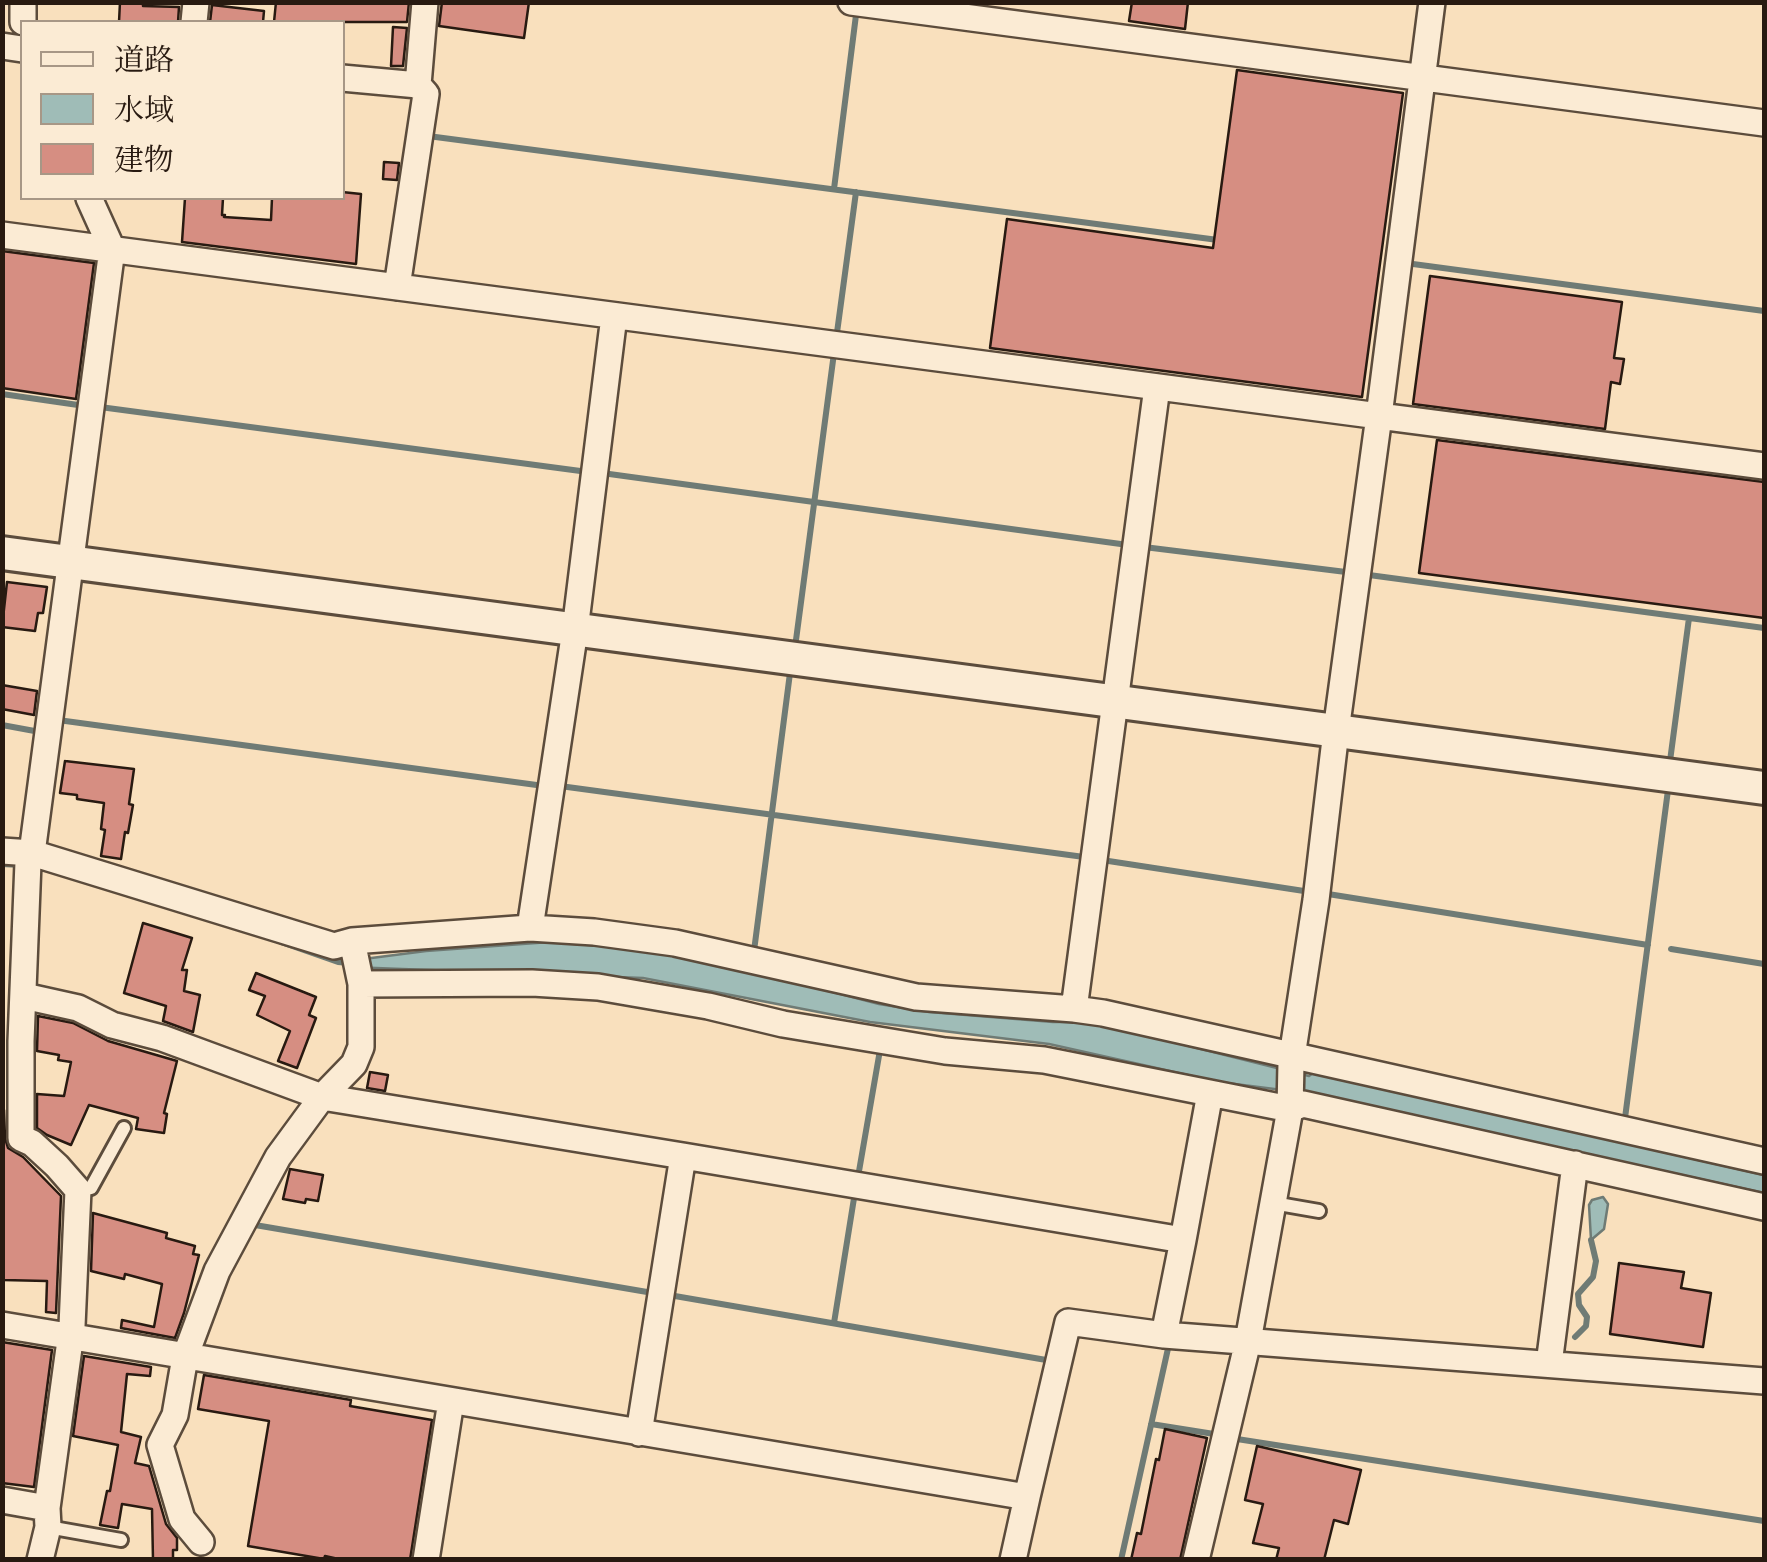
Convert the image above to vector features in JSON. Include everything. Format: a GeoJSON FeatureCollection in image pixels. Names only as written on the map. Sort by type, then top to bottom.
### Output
{"type":"FeatureCollection","features":[{"type":"Feature","properties":{"kind":"street"},"geometry":{"type":"LineString","coordinates":[[418,85],[425,2]]}},
{"type":"Feature","properties":{"kind":"street"},"geometry":{"type":"LineString","coordinates":[[1196,1560],[1248,1341],[1291,1103],[1292,1059],[1432,2]]}},
{"type":"Feature","properties":{"kind":"street"},"geometry":{"type":"LineString","coordinates":[[852,3],[1764,123]]}},
{"type":"Feature","properties":{"kind":"street"},"geometry":{"type":"LineString","coordinates":[[345,78],[418,85],[426,94],[397,288]]}},
{"type":"Feature","properties":{"kind":"street"},"geometry":{"type":"LineString","coordinates":[[40,1560],[72,1326],[78,1190],[32,1143],[12,1136],[12,1041],[24,996],[14,944],[32,854],[112,249],[90,200]]}},
{"type":"Feature","properties":{"kind":"street"},"geometry":{"type":"LineString","coordinates":[[2,235],[1764,466]]}},
{"type":"Feature","properties":{"kind":"street"},"geometry":{"type":"LineString","coordinates":[[530,928],[575,630],[614,316]]}},
{"type":"Feature","properties":{"kind":"street"},"geometry":{"type":"LineString","coordinates":[[1074,1009],[1157,387]]}},
{"type":"Feature","properties":{"kind":"street"},"geometry":{"type":"LineString","coordinates":[[2,553],[1764,788]]}},
{"type":"Feature","properties":{"kind":"street"},"geometry":{"type":"LineString","coordinates":[[2,852],[32,854],[334,946],[356,962],[598,987],[945,1051],[1044,1060],[1210,1093],[1304,1104],[1764,1207]]}},
{"type":"Feature","properties":{"kind":"street"},"geometry":{"type":"LineString","coordinates":[[356,962],[530,928],[674,943],[916,997],[1074,1009],[1764,1161]]}},
{"type":"Feature","properties":{"kind":"street"},"geometry":{"type":"LineString","coordinates":[[201,1542],[182,1520],[160,1445],[175,1414],[185,1357],[217,1271],[278,1157],[322,1097],[354,1064],[361,1047],[356,962]]}},
{"type":"Feature","properties":{"kind":"street"},"geometry":{"type":"LineString","coordinates":[[24,996],[78,1008],[112,1025],[162,1038],[322,1097],[1182,1240]]}},
{"type":"Feature","properties":{"kind":"street"},"geometry":{"type":"LineString","coordinates":[[1164,1335],[1210,1093]]}},
{"type":"Feature","properties":{"kind":"street"},"geometry":{"type":"LineString","coordinates":[[639,1432],[683,1156]]}},
{"type":"Feature","properties":{"kind":"street"},"geometry":{"type":"LineString","coordinates":[[1549,1364],[1575,1164]]}},
{"type":"Feature","properties":{"kind":"street"},"geometry":{"type":"LineString","coordinates":[[1013,1560],[1068,1322],[1164,1335],[1764,1381]]}},
{"type":"Feature","properties":{"kind":"street"},"geometry":{"type":"LineString","coordinates":[[2,1325],[1027,1497]]}},
{"type":"Feature","properties":{"kind":"street"},"geometry":{"type":"LineString","coordinates":[[426,1560],[452,1401]]}},
{"type":"Feature","properties":{"kind":"street"},"geometry":{"type":"LineString","coordinates":[[2,1500],[48,1517]]}},
{"type":"Feature","properties":{"kind":"lane"},"geometry":{"type":"LineString","coordinates":[[78,1190],[91,1188],[124,1128]]}},
{"type":"Feature","properties":{"kind":"lane"},"geometry":{"type":"LineString","coordinates":[[1273,1203],[1319,1210]]}},
{"type":"Feature","properties":{"kind":"lane"},"geometry":{"type":"LineString","coordinates":[[48,1517],[122,1540]]}},
{"type":"Feature","properties":{"kind":"water"},"geometry":{"type":"Polygon","coordinates":[[[550,942],[679,952],[879,1004],[929,1012],[1093,1022],[1309,1076],[1314,1072],[1764,1175],[1764,1193],[1306,1093],[1219,1082],[1049,1044],[870,1022],[643,978],[349,967],[348,961],[550,942]]]}},
{"type":"Feature","properties":{"kind":"water"},"geometry":{"type":"Polygon","coordinates":[[[1603,1197],[1608,1204],[1604,1229],[1591,1240],[1589,1205],[1603,1197]]]}},
{"type":"Feature","properties":{"kind":"building"},"geometry":{"type":"Polygon","coordinates":[[[120,2],[179,7],[178,20],[119,20],[120,2]]]}},
{"type":"Feature","properties":{"kind":"building"},"geometry":{"type":"Polygon","coordinates":[[[276,2],[409,2],[407,22],[274,20],[276,2]]]}},
{"type":"Feature","properties":{"kind":"building"},"geometry":{"type":"Polygon","coordinates":[[[442,2],[529,2],[524,38],[439,26],[442,2]]]}},
{"type":"Feature","properties":{"kind":"building"},"geometry":{"type":"Polygon","coordinates":[[[1132,2],[1188,2],[1185,29],[1129,21],[1132,2]]]}},
{"type":"Feature","properties":{"kind":"building"},"geometry":{"type":"Polygon","coordinates":[[[212,5],[264,11],[263,20],[210,20],[212,5]]]}},
{"type":"Feature","properties":{"kind":"building"},"geometry":{"type":"Polygon","coordinates":[[[393,27],[407,28],[403,66],[391,66],[393,27]]]}},
{"type":"Feature","properties":{"kind":"building"},"geometry":{"type":"Polygon","coordinates":[[[1237,70],[1403,93],[1362,397],[990,348],[1007,219],[1213,248],[1237,70]]]}},
{"type":"Feature","properties":{"kind":"building"},"geometry":{"type":"Polygon","coordinates":[[[384,162],[399,163],[397,180],[383,179],[384,162]]]}},
{"type":"Feature","properties":{"kind":"building"},"geometry":{"type":"Polygon","coordinates":[[[345,192],[361,194],[356,264],[182,242],[185,200],[223,200],[224,217],[271,220],[272,200],[345,200],[345,192]]]}},
{"type":"Feature","properties":{"kind":"building"},"geometry":{"type":"Polygon","coordinates":[[[2,251],[94,263],[76,399],[2,388],[2,251]]]}},
{"type":"Feature","properties":{"kind":"building"},"geometry":{"type":"Polygon","coordinates":[[[1430,276],[1622,302],[1614,358],[1624,359],[1620,384],[1611,382],[1605,429],[1413,404],[1430,276]]]}},
{"type":"Feature","properties":{"kind":"building"},"geometry":{"type":"Polygon","coordinates":[[[1437,440],[1764,482],[1764,618],[1419,573],[1437,440]]]}},
{"type":"Feature","properties":{"kind":"building"},"geometry":{"type":"Polygon","coordinates":[[[7,582],[47,587],[35,631],[2,627],[7,582]]]}},
{"type":"Feature","properties":{"kind":"building"},"geometry":{"type":"Polygon","coordinates":[[[2,685],[37,691],[34,715],[2,709],[2,685]]]}},
{"type":"Feature","properties":{"kind":"building"},"geometry":{"type":"Polygon","coordinates":[[[65,761],[134,769],[129,804],[133,805],[121,859],[101,856],[104,803],[60,793],[65,761]]]}},
{"type":"Feature","properties":{"kind":"building"},"geometry":{"type":"Polygon","coordinates":[[[143,923],[192,938],[182,970],[187,970],[184,991],[200,995],[193,1032],[163,1021],[166,1006],[124,993],[143,923]]]}},
{"type":"Feature","properties":{"kind":"building"},"geometry":{"type":"Polygon","coordinates":[[[256,973],[316,997],[309,1015],[316,1018],[297,1068],[278,1061],[290,1031],[257,1015],[265,996],[249,990],[256,973]]]}},
{"type":"Feature","properties":{"kind":"building"},"geometry":{"type":"Polygon","coordinates":[[[38,1016],[73,1023],[108,1041],[177,1061],[164,1113],[164,1133],[136,1129],[138,1118],[89,1105],[71,1145],[37,1128],[37,1094],[64,1096],[71,1062],[37,1051],[38,1016]]]}},
{"type":"Feature","properties":{"kind":"building"},"geometry":{"type":"Polygon","coordinates":[[[370,1072],[388,1075],[385,1091],[367,1088],[370,1072]]]}},
{"type":"Feature","properties":{"kind":"building"},"geometry":{"type":"Polygon","coordinates":[[[4,1110],[8,1148],[23,1157],[61,1196],[56,1313],[46,1312],[47,1281],[3,1280],[4,1110]]]}},
{"type":"Feature","properties":{"kind":"building"},"geometry":{"type":"Polygon","coordinates":[[[290,1169],[323,1175],[318,1201],[283,1199],[290,1169]]]}},
{"type":"Feature","properties":{"kind":"building"},"geometry":{"type":"Polygon","coordinates":[[[93,1213],[167,1233],[166,1238],[195,1246],[193,1254],[199,1255],[175,1338],[121,1328],[122,1320],[154,1327],[162,1284],[125,1274],[124,1279],[91,1271],[93,1213]]]}},
{"type":"Feature","properties":{"kind":"building"},"geometry":{"type":"Polygon","coordinates":[[[1619,1263],[1684,1272],[1681,1288],[1711,1293],[1703,1347],[1610,1334],[1619,1263]]]}},
{"type":"Feature","properties":{"kind":"building"},"geometry":{"type":"Polygon","coordinates":[[[2,1342],[52,1350],[34,1487],[2,1483],[2,1342]]]}},
{"type":"Feature","properties":{"kind":"building"},"geometry":{"type":"Polygon","coordinates":[[[84,1356],[151,1367],[150,1376],[127,1374],[121,1432],[141,1437],[135,1463],[149,1466],[166,1524],[177,1538],[173,1560],[153,1560],[152,1509],[122,1504],[118,1528],[100,1525],[118,1445],[73,1436],[84,1356]]]}},
{"type":"Feature","properties":{"kind":"building"},"geometry":{"type":"Polygon","coordinates":[[[204,1375],[351,1400],[350,1406],[432,1420],[410,1560],[343,1560],[325,1556],[324,1559],[248,1546],[269,1421],[198,1409],[204,1375]]]}},
{"type":"Feature","properties":{"kind":"building"},"geometry":{"type":"Polygon","coordinates":[[[1165,1429],[1207,1438],[1180,1560],[1131,1560],[1137,1533],[1141,1534],[1165,1429]]]}},
{"type":"Feature","properties":{"kind":"building"},"geometry":{"type":"Polygon","coordinates":[[[1257,1446],[1361,1470],[1348,1524],[1334,1520],[1324,1560],[1276,1560],[1279,1548],[1253,1543],[1263,1504],[1245,1500],[1257,1446]]]}},
{"type":"Feature","properties":{"kind":"waterway"},"geometry":{"type":"LineString","coordinates":[[834,189],[856,15]]}},
{"type":"Feature","properties":{"kind":"waterway"},"geometry":{"type":"LineString","coordinates":[[428,136],[1218,240]]}},
{"type":"Feature","properties":{"kind":"waterway"},"geometry":{"type":"LineString","coordinates":[[836,340],[856,192]]}},
{"type":"Feature","properties":{"kind":"waterway"},"geometry":{"type":"LineString","coordinates":[[1413,264],[1764,311]]}},
{"type":"Feature","properties":{"kind":"waterway"},"geometry":{"type":"LineString","coordinates":[[796,640],[834,353]]}},
{"type":"Feature","properties":{"kind":"waterway"},"geometry":{"type":"LineString","coordinates":[[2,394],[85,406]]}},
{"type":"Feature","properties":{"kind":"waterway"},"geometry":{"type":"LineString","coordinates":[[100,407],[588,472]]}},
{"type":"Feature","properties":{"kind":"waterway"},"geometry":{"type":"LineString","coordinates":[[602,473],[1128,545]]}},
{"type":"Feature","properties":{"kind":"waterway"},"geometry":{"type":"LineString","coordinates":[[1144,547],[1346,572]]}},
{"type":"Feature","properties":{"kind":"waterway"},"geometry":{"type":"LineString","coordinates":[[1369,575],[1764,628]]}},
{"type":"Feature","properties":{"kind":"waterway"},"geometry":{"type":"LineString","coordinates":[[1670,761],[1689,618]]}},
{"type":"Feature","properties":{"kind":"waterway"},"geometry":{"type":"LineString","coordinates":[[754,951],[790,673]]}},
{"type":"Feature","properties":{"kind":"waterway"},"geometry":{"type":"LineString","coordinates":[[58,720],[544,786]]}},
{"type":"Feature","properties":{"kind":"waterway"},"geometry":{"type":"LineString","coordinates":[[2,725],[40,732]]}},
{"type":"Feature","properties":{"kind":"waterway"},"geometry":{"type":"LineString","coordinates":[[560,786],[1084,857]]}},
{"type":"Feature","properties":{"kind":"waterway"},"geometry":{"type":"LineString","coordinates":[[1625,1118],[1668,790]]}},
{"type":"Feature","properties":{"kind":"waterway"},"geometry":{"type":"LineString","coordinates":[[1102,860],[1304,891]]}},
{"type":"Feature","properties":{"kind":"waterway"},"geometry":{"type":"LineString","coordinates":[[2,864],[21,865]]}},
{"type":"Feature","properties":{"kind":"waterway"},"geometry":{"type":"LineString","coordinates":[[1328,894],[1648,945]]}},
{"type":"Feature","properties":{"kind":"waterway"},"geometry":{"type":"LineString","coordinates":[[281,942],[350,963]]}},
{"type":"Feature","properties":{"kind":"waterway"},"geometry":{"type":"LineString","coordinates":[[1671,949],[1764,964]]}},
{"type":"Feature","properties":{"kind":"waterway"},"geometry":{"type":"LineString","coordinates":[[858,1177],[880,1050]]}},
{"type":"Feature","properties":{"kind":"waterway"},"geometry":{"type":"LineString","coordinates":[[834,1323],[855,1192]]}},
{"type":"Feature","properties":{"kind":"waterway"},"geometry":{"type":"LineString","coordinates":[[255,1225],[653,1293]]}},
{"type":"Feature","properties":{"kind":"waterway"},"geometry":{"type":"LineString","coordinates":[[1575,1337],[1586,1326],[1587,1317],[1579,1305],[1578,1294],[1593,1277],[1596,1261],[1591,1240]]}},
{"type":"Feature","properties":{"kind":"waterway"},"geometry":{"type":"LineString","coordinates":[[669,1295],[1052,1361]]}},
{"type":"Feature","properties":{"kind":"waterway"},"geometry":{"type":"LineString","coordinates":[[1121,1560],[1169,1344]]}},
{"type":"Feature","properties":{"kind":"waterway"},"geometry":{"type":"LineString","coordinates":[[1151,1424],[1214,1434]]}},
{"type":"Feature","properties":{"kind":"waterway"},"geometry":{"type":"LineString","coordinates":[[1237,1439],[1764,1521]]}}]}
